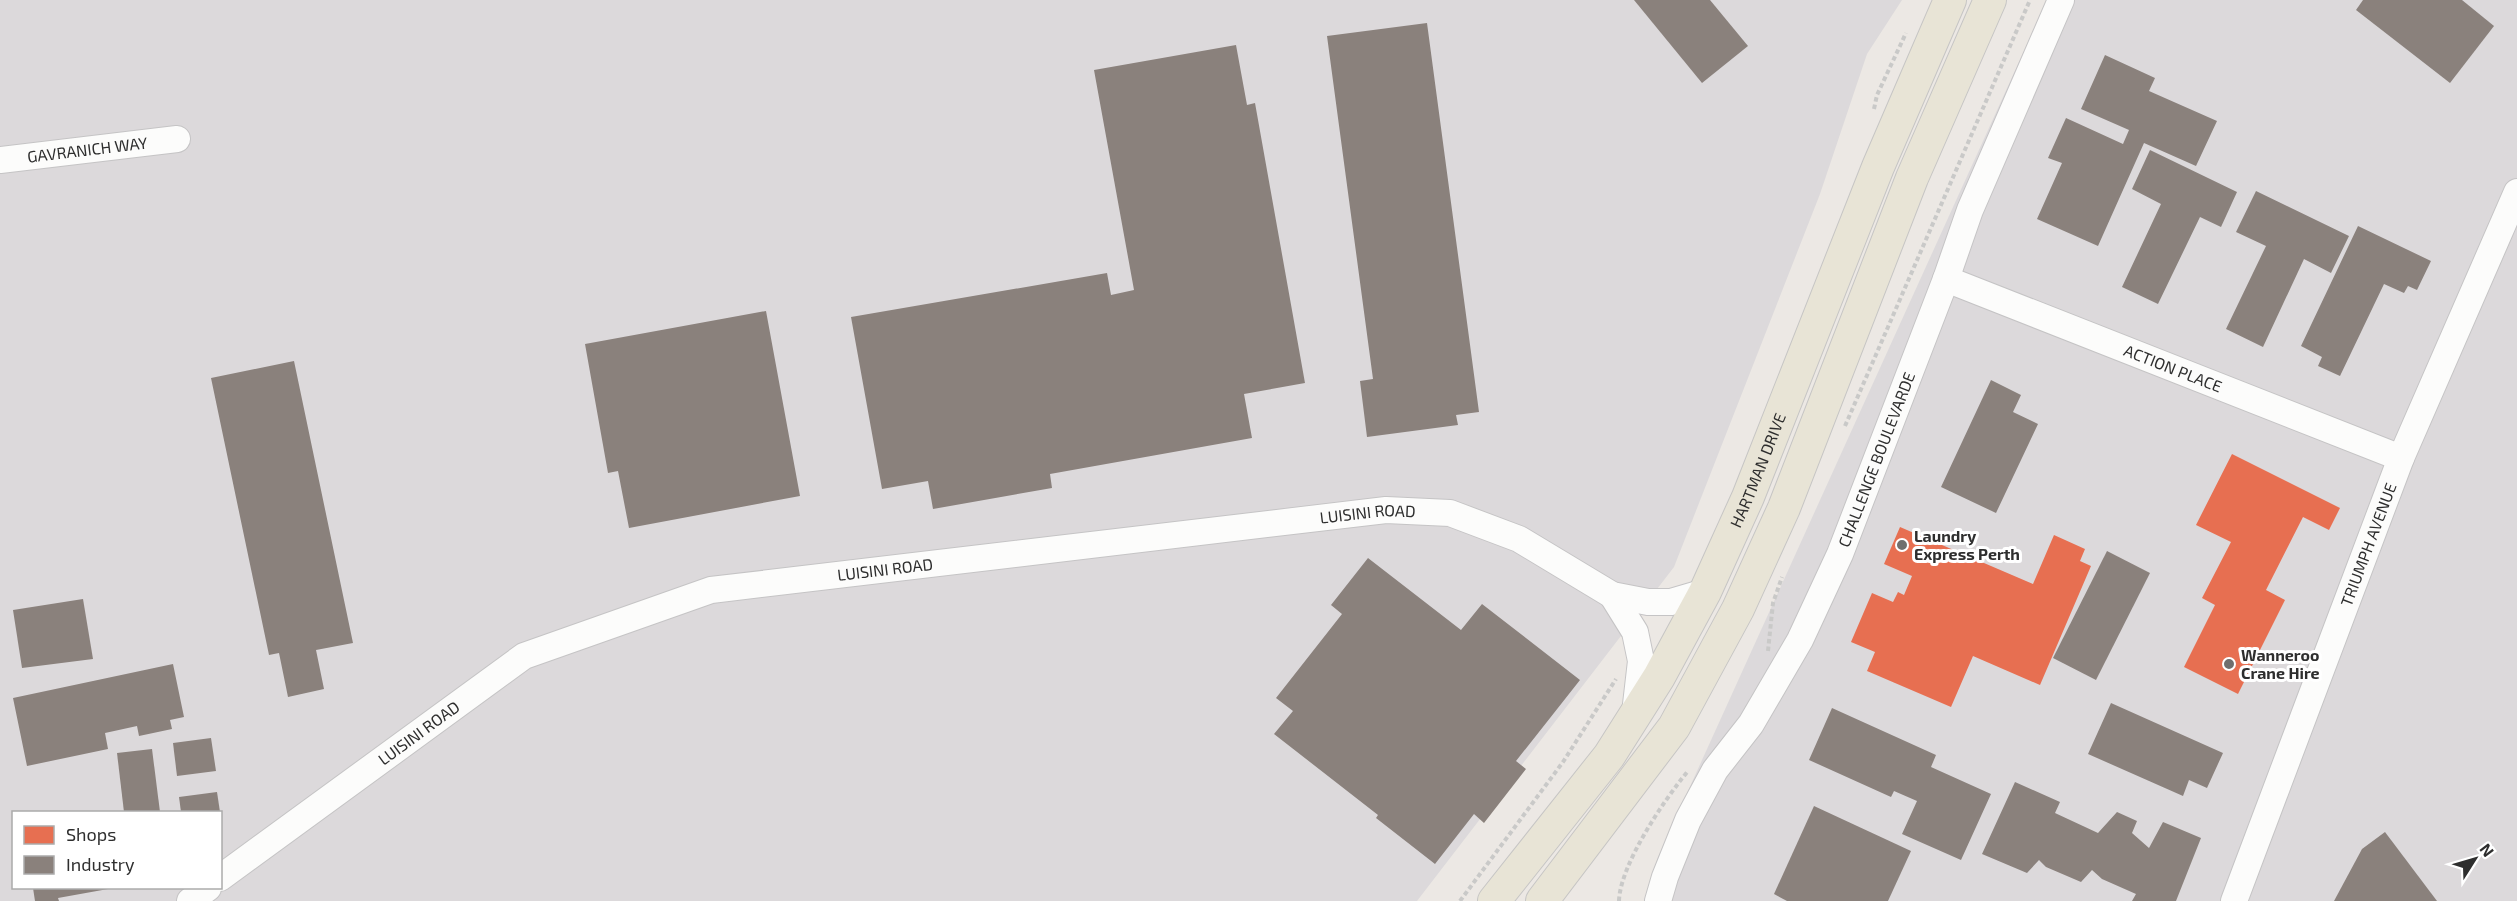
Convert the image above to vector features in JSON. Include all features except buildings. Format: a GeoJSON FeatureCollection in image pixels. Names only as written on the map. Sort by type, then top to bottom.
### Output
{"type":"FeatureCollection","features":[{"type":"Feature","properties":{"kind":"main road","name":"HARTMAN DRIVE"},"geometry":{"type":"LineString","coordinates":[[1494,901],[1608,756],[1659,677],[1705,592],[1748,497],[1878,167],[1950,0]]}},
{"type":"Feature","properties":{"kind":"main road"},"geometry":{"type":"LineString","coordinates":[[1542,901],[1674,727],[1738,609],[1784,508],[1912,178],[1990,0]]}},
{"type":"Feature","properties":{"kind":"street","name":"CHALLENGE BOULEVARDE"},"geometry":{"type":"LineString","coordinates":[[1658,901],[1676,849],[1704,790],[1715,770],[1751,724],[1805,629],[1840,554],[1946,279],[1970,210],[2061,0]]}},
{"type":"Feature","properties":{"kind":"street","name":"GAVRANICH WAY"},"geometry":{"type":"LineString","coordinates":[[0,160],[177,139]]}},
{"type":"Feature","properties":{"kind":"street","name":"TRIUMPH AVENUE"},"geometry":{"type":"LineString","coordinates":[[2234,901],[2401,458],[2517,192]]}},
{"type":"Feature","properties":{"kind":"street","name":"ACTION PLACE"},"geometry":{"type":"LineString","coordinates":[[1946,279],[2401,458]]}},
{"type":"Feature","properties":{"kind":"street","name":"LUISINI ROAD"},"geometry":{"type":"LineString","coordinates":[[222,877],[524,656],[711,590],[1386,510],[1450,513],[1519,539],[1612,595],[1648,602],[1671,602],[1705,592]]}},
{"type":"Feature","properties":{"kind":"street","name":"LUISINI ROAD"},"geometry":{"type":"LineString","coordinates":[[1612,595],[1635,632],[1641,661],[1635,716]]}},
{"type":"Feature","properties":{"kind":"street"},"geometry":{"type":"LineString","coordinates":[[190,901],[207,889]]}},
{"type":"Feature","properties":{"kind":"path"},"geometry":{"type":"LineString","coordinates":[[1873,115],[1877,95],[1907,32]]}},
{"type":"Feature","properties":{"kind":"path"},"geometry":{"type":"LineString","coordinates":[[1460,901],[1563,762],[1618,675]]}},
{"type":"Feature","properties":{"kind":"shaded area"},"geometry":{"type":"Polygon","coordinates":[[[0,0],[1902,0],[1867,54],[1820,194],[1674,567],[1417,901],[0,901],[0,0]]]}},
{"type":"Feature","properties":{"kind":"shaded area"},"geometry":{"type":"Polygon","coordinates":[[[2047,0],[2517,0],[2517,901],[1644,901],[1658,857],[2047,0]]]}},
{"type":"Feature","properties":{"kind":"place","name":"Laundry Express Perth"},"geometry":{"type":"Point","coordinates":[1902,545]}},
{"type":"Feature","properties":{"kind":"place","name":"Wanneroo Crane Hire"},"geometry":{"type":"Point","coordinates":[2229,664]}}]}
